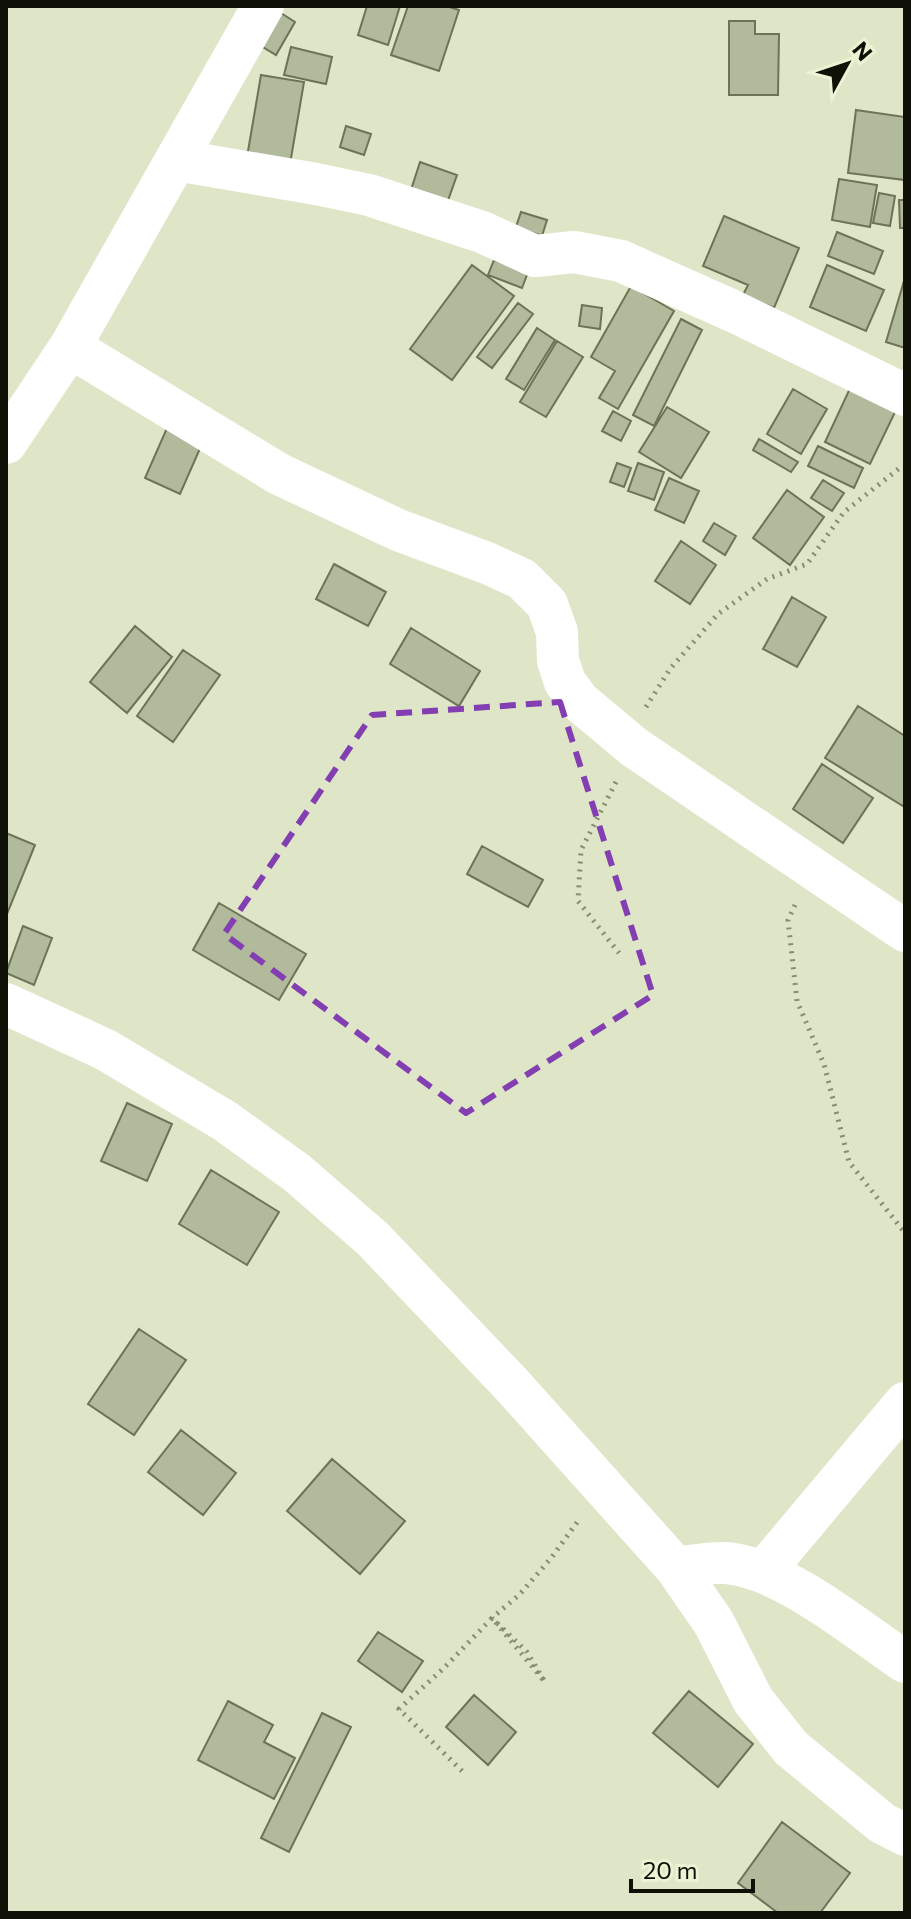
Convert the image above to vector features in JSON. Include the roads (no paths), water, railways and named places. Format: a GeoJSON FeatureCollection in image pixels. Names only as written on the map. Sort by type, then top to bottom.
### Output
{"type":"FeatureCollection","features":[{"type":"Feature","properties":{"kind":"street"},"geometry":{"type":"LineString","coordinates":[[6,443],[70,347],[263,6]]}},
{"type":"Feature","properties":{"kind":"street"},"geometry":{"type":"LineString","coordinates":[[176,160],[369,195],[482,232],[535,256],[574,252],[621,261],[735,312],[905,395]]}},
{"type":"Feature","properties":{"kind":"street"},"geometry":{"type":"LineString","coordinates":[[70,347],[279,474],[398,530],[522,579],[547,604],[557,632],[558,661],[565,682],[579,701],[634,747],[905,931]]}},
{"type":"Feature","properties":{"kind":"street"},"geometry":{"type":"LineString","coordinates":[[6,1004],[106,1050],[225,1121],[297,1173],[373,1239],[511,1384],[676,1568],[714,1623],[753,1700],[791,1748],[882,1823],[905,1835]]}},
{"type":"Feature","properties":{"kind":"street"},"geometry":{"type":"LineString","coordinates":[[764,1571],[905,1403]]}},
{"type":"Feature","properties":{"kind":"street"},"geometry":{"type":"LineString","coordinates":[[676,1568],[725,1563],[764,1571],[814,1600],[905,1662]]}}]}
